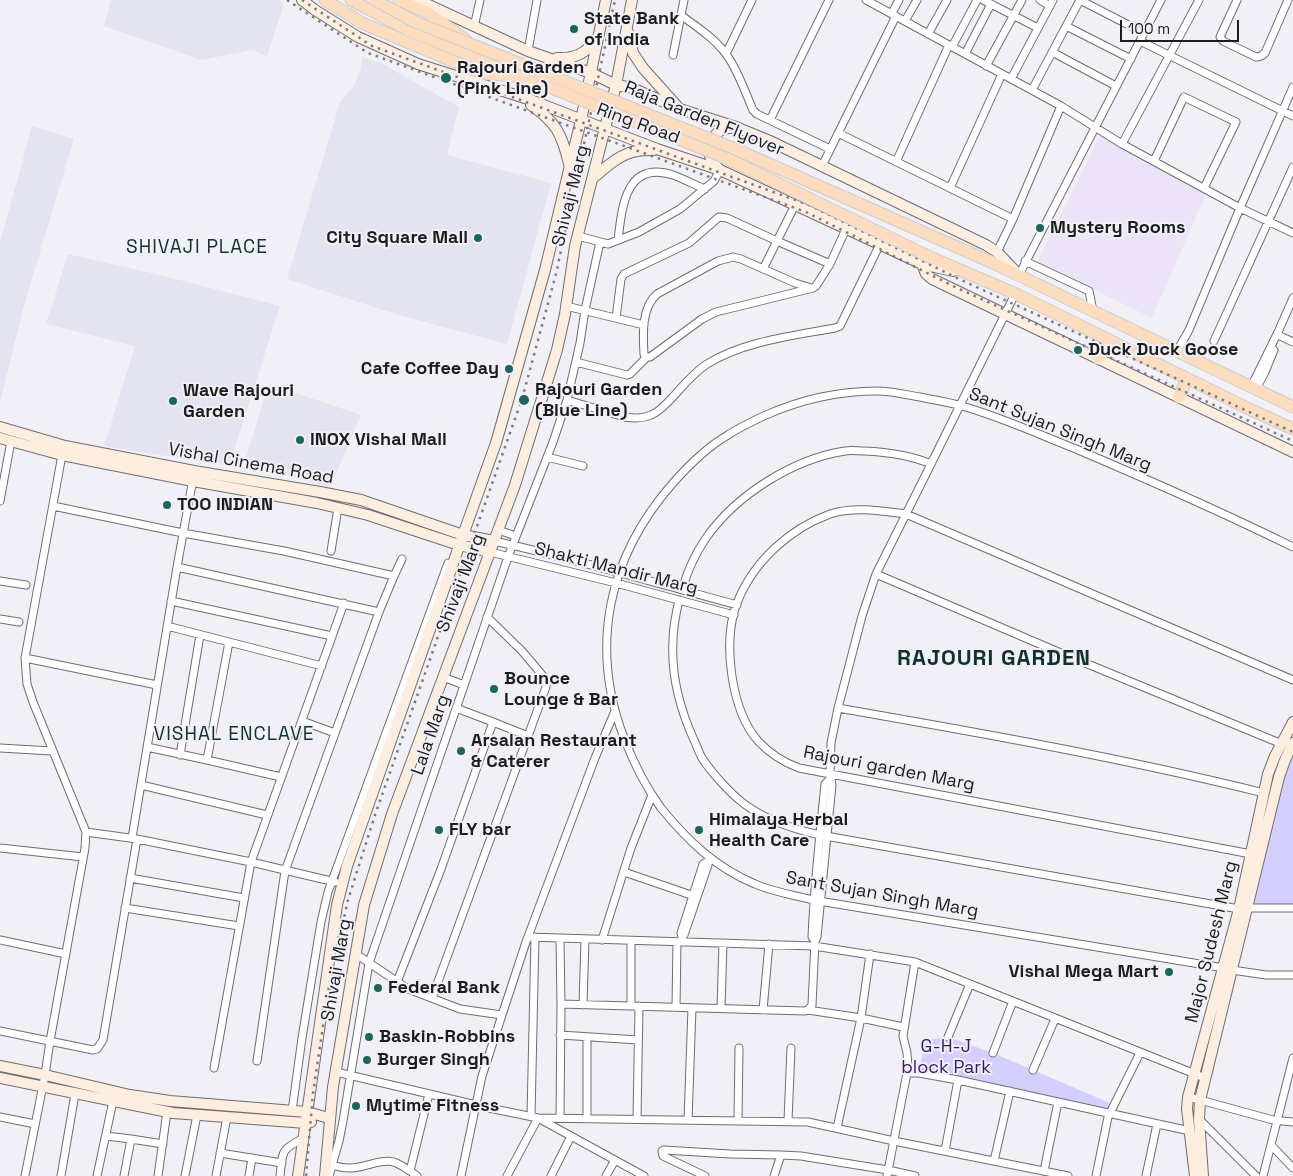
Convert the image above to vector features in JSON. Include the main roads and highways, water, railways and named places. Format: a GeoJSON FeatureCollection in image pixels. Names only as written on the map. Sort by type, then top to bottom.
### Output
{"type":"FeatureCollection","features":[{"type":"Feature","properties":{"kind":"main road","name":"Ring Road"},"geometry":{"type":"LineString","coordinates":[[302,0],[358,37],[418,64],[520,97],[657,149],[720,170],[880,244],[927,261]]}},
{"type":"Feature","properties":{"kind":"main road"},"geometry":{"type":"LineString","coordinates":[[325,0],[362,24],[481,73],[524,77]]}},
{"type":"Feature","properties":{"kind":"main road","name":"Raja Garden Flyover"},"geometry":{"type":"LineString","coordinates":[[351,0],[410,31],[728,159],[927,261],[966,273],[1015,294],[1293,429]]}},
{"type":"Feature","properties":{"kind":"main road","name":"Raja Garden Flyover"},"geometry":{"type":"LineString","coordinates":[[374,0],[415,22],[734,148],[995,258],[1019,275],[1293,407]]}},
{"type":"Feature","properties":{"kind":"main road"},"geometry":{"type":"LineString","coordinates":[[399,0],[432,16],[474,45]]}},
{"type":"Feature","properties":{"kind":"main road","name":"Ring Road"},"geometry":{"type":"LineString","coordinates":[[418,0],[528,51],[591,73],[616,85],[632,88],[680,109],[736,127],[770,141],[986,245],[995,258]]}},
{"type":"Feature","properties":{"kind":"main road","name":"Shivaji Marg"},"geometry":{"type":"LineString","coordinates":[[298,1176],[337,905],[350,857],[496,443],[544,270],[570,167],[606,0]]}},
{"type":"Feature","properties":{"kind":"main road","name":"Shivaji Marg"},"geometry":{"type":"LineString","coordinates":[[325,1176],[336,1072],[364,905],[392,814],[515,485],[557,350],[575,246],[616,85],[632,0]]}},
{"type":"Feature","properties":{"kind":"main road"},"geometry":{"type":"LineString","coordinates":[[627,29],[633,53],[643,68],[680,109]]}},
{"type":"Feature","properties":{"kind":"main road"},"geometry":{"type":"LineString","coordinates":[[546,57],[568,58],[585,52],[598,37]]}},
{"type":"Feature","properties":{"kind":"main road"},"geometry":{"type":"LineString","coordinates":[[520,97],[545,115],[557,128],[565,146],[570,167]]}},
{"type":"Feature","properties":{"kind":"main road"},"geometry":{"type":"LineString","coordinates":[[720,170],[709,156],[708,148],[710,142],[723,129],[736,127]]}},
{"type":"Feature","properties":{"kind":"main road"},"geometry":{"type":"LineString","coordinates":[[591,180],[621,157],[636,151],[657,149]]}},
{"type":"Feature","properties":{"kind":"main road"},"geometry":{"type":"LineString","coordinates":[[927,261],[928,277],[1293,452]]}},
{"type":"Feature","properties":{"kind":"main road"},"geometry":{"type":"LineString","coordinates":[[1098,358],[1107,340]]}},
{"type":"Feature","properties":{"kind":"main road"},"geometry":{"type":"LineString","coordinates":[[1179,397],[1187,379]]}},
{"type":"Feature","properties":{"kind":"main road","name":"Vishal Cinema Road"},"geometry":{"type":"LineString","coordinates":[[3,435],[64,451],[194,476],[317,503],[461,540],[494,542]]}},
{"type":"Feature","properties":{"kind":"main road","name":"Vishal Cinema Road"},"geometry":{"type":"LineString","coordinates":[[3,435],[64,451]]}},
{"type":"Feature","properties":{"kind":"main road","name":"Vishal Cinema Road"},"geometry":{"type":"LineString","coordinates":[[194,476],[320,492],[361,500],[490,552]]}},
{"type":"Feature","properties":{"kind":"main road"},"geometry":{"type":"LineString","coordinates":[[317,503],[320,492]]}},
{"type":"Feature","properties":{"kind":"main road","name":"Major Sudesh Marg"},"geometry":{"type":"LineString","coordinates":[[1203,1176],[1199,1119],[1200,1100],[1228,969],[1276,767],[1282,744],[1293,722]]}},
{"type":"Feature","properties":{"kind":"main road","name":"Major Sudesh Marg"},"geometry":{"type":"LineString","coordinates":[[1243,909],[1251,854],[1264,793],[1276,767],[1293,743]]}},
{"type":"Feature","properties":{"kind":"main road","name":"Major Sudesh Marg"},"geometry":{"type":"LineString","coordinates":[[1194,1176],[1187,1108],[1188,1097],[1228,969]]}},
{"type":"Feature","properties":{"kind":"main road"},"geometry":{"type":"LineString","coordinates":[[0,1066],[130,1095],[162,1100],[307,1112],[330,1118]]}},
{"type":"Feature","properties":{"kind":"main road"},"geometry":{"type":"LineString","coordinates":[[0,1078],[167,1112],[306,1123],[330,1118]]}},
{"type":"Feature","properties":{"kind":"railway"},"geometry":{"type":"LineString","coordinates":[[287,0],[368,53],[806,212],[955,287],[1293,441]]}},
{"type":"Feature","properties":{"kind":"railway"},"geometry":{"type":"LineString","coordinates":[[302,0],[372,46],[809,205],[959,279],[1293,432]]}},
{"type":"Feature","properties":{"kind":"railway"},"geometry":{"type":"LineString","coordinates":[[306,1176],[313,1093],[329,986],[348,900],[375,815],[522,399],[556,274],[615,0]]}},
{"type":"Feature","properties":{"kind":"place","name":"State Bank of India"},"geometry":{"type":"Point","coordinates":[574,29]}},
{"type":"Feature","properties":{"kind":"place","name":"Rajouri Garden (Pink Line)"},"geometry":{"type":"Point","coordinates":[446,78]}},
{"type":"Feature","properties":{"kind":"place","name":"Mystery Rooms"},"geometry":{"type":"Point","coordinates":[1040,228]}},
{"type":"Feature","properties":{"kind":"place","name":"City Square Mall"},"geometry":{"type":"Point","coordinates":[478,238]}},
{"type":"Feature","properties":{"kind":"place","name":"Duck Duck Goose"},"geometry":{"type":"Point","coordinates":[1078,350]}},
{"type":"Feature","properties":{"kind":"place","name":"Cafe Coffee Day"},"geometry":{"type":"Point","coordinates":[509,369]}},
{"type":"Feature","properties":{"kind":"place","name":"Rajouri Garden (Blue Line)"},"geometry":{"type":"Point","coordinates":[524,400]}},
{"type":"Feature","properties":{"kind":"place","name":"Wave Rajouri Garden"},"geometry":{"type":"Point","coordinates":[173,401]}},
{"type":"Feature","properties":{"kind":"place","name":"INOX Vishal Mall"},"geometry":{"type":"Point","coordinates":[300,440]}},
{"type":"Feature","properties":{"kind":"place","name":"TOO INDIAN"},"geometry":{"type":"Point","coordinates":[167,505]}},
{"type":"Feature","properties":{"kind":"place","name":"Bounce Lounge & Bar"},"geometry":{"type":"Point","coordinates":[494,689]}},
{"type":"Feature","properties":{"kind":"place","name":"Arsalan Restaurant & Caterer"},"geometry":{"type":"Point","coordinates":[461,751]}},
{"type":"Feature","properties":{"kind":"place","name":"FLY bar"},"geometry":{"type":"Point","coordinates":[439,830]}},
{"type":"Feature","properties":{"kind":"place","name":"Himalaya Herbal Health Care"},"geometry":{"type":"Point","coordinates":[699,830]}},
{"type":"Feature","properties":{"kind":"place","name":"Vishal Mega Mart"},"geometry":{"type":"Point","coordinates":[1169,972]}},
{"type":"Feature","properties":{"kind":"place","name":"Federal Bank"},"geometry":{"type":"Point","coordinates":[378,988]}},
{"type":"Feature","properties":{"kind":"place","name":"Baskin-Robbins"},"geometry":{"type":"Point","coordinates":[369,1037]}},
{"type":"Feature","properties":{"kind":"place","name":"Burger Singh"},"geometry":{"type":"Point","coordinates":[367,1060]}},
{"type":"Feature","properties":{"kind":"place","name":"Mytime Fitness"},"geometry":{"type":"Point","coordinates":[356,1106]}},
{"type":"Feature","properties":{"kind":"district","name":"SHIVAJI PLACE"},"geometry":{"type":"Point","coordinates":[197,248]}},
{"type":"Feature","properties":{"kind":"district","name":"RAJOURI GARDEN"},"geometry":{"type":"Point","coordinates":[994,659]}},
{"type":"Feature","properties":{"kind":"district","name":"VISHAL ENCLAVE"},"geometry":{"type":"Point","coordinates":[234,735]}},
{"type":"Feature","properties":{"kind":"park label","name":"G-H-J block Park"},"geometry":{"type":"Point","coordinates":[946,1057]}}]}
